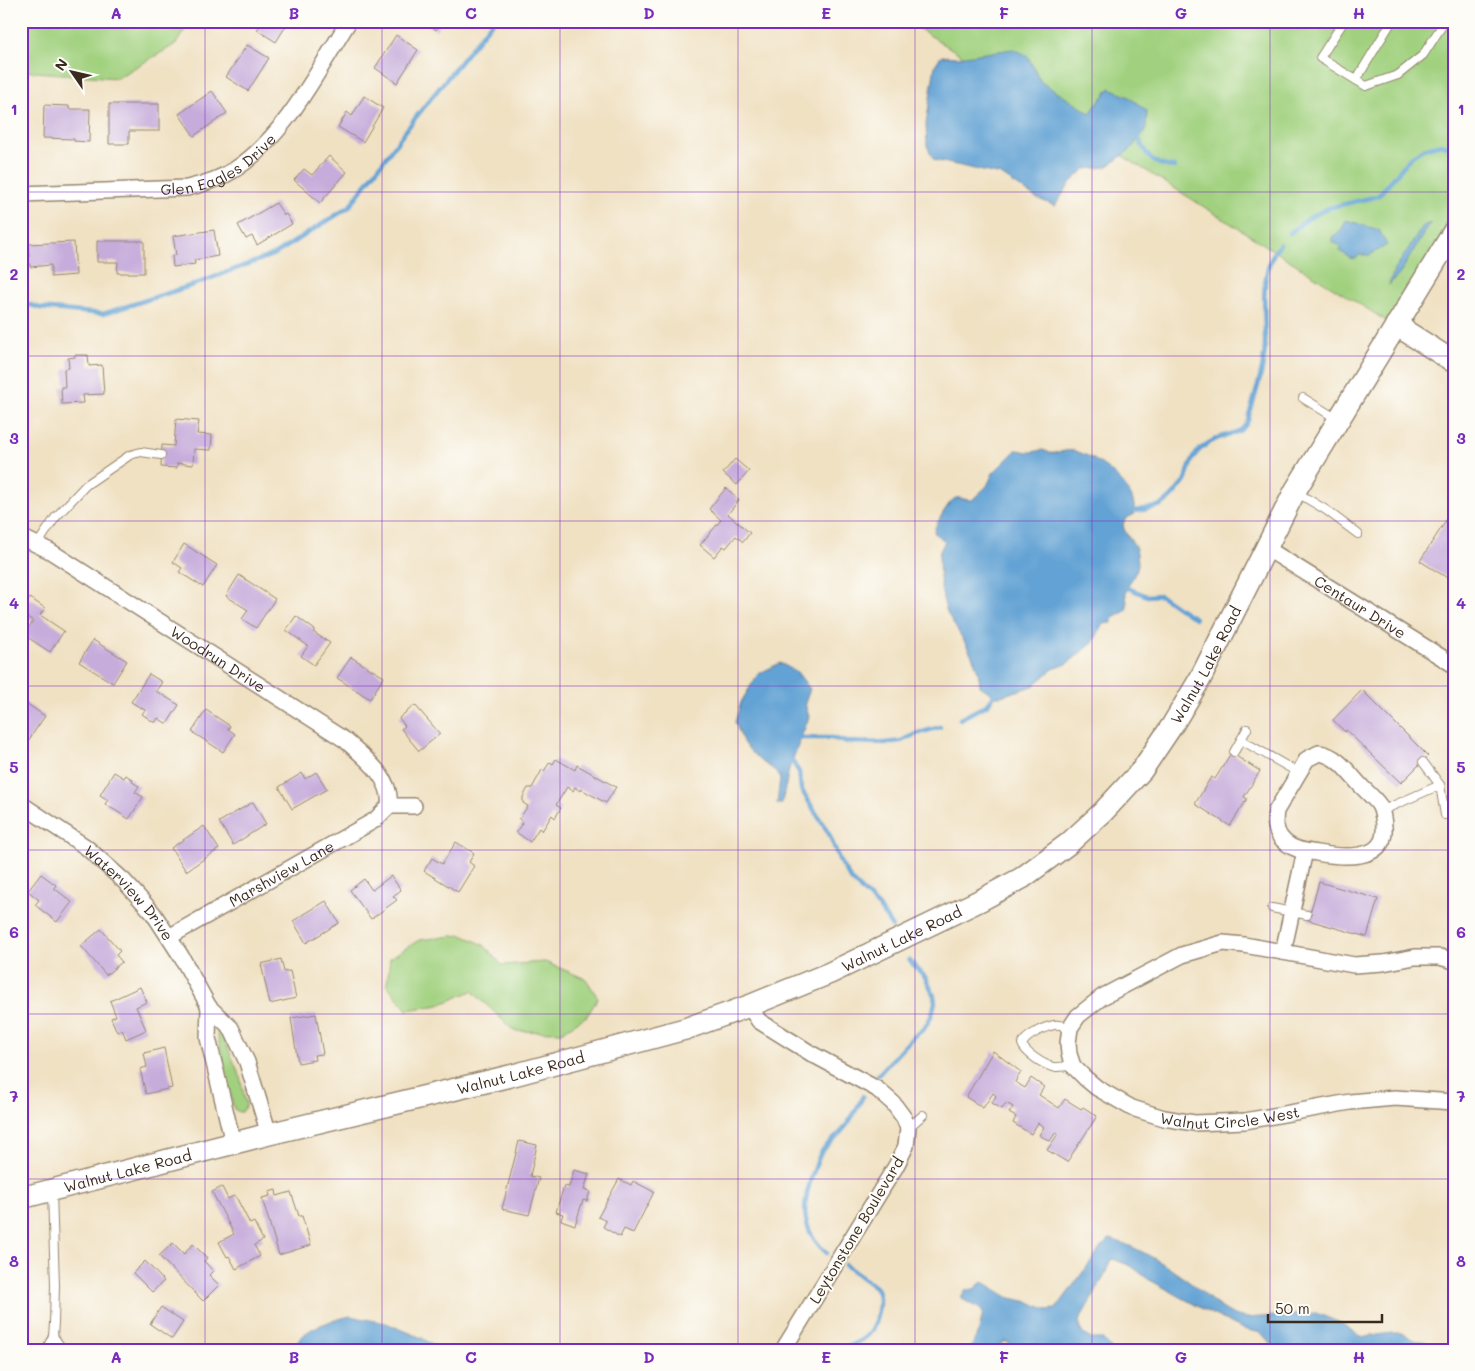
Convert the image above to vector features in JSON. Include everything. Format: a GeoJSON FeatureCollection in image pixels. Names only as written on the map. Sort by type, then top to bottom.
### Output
{"type":"FeatureCollection","features":[{"type":"Feature","properties":{"kind":"street","name":"Glen Eagles Drive"},"geometry":{"type":"LineString","coordinates":[[21,194],[187,188],[212,182],[233,171],[269,142],[285,122],[348,21]]}},
{"type":"Feature","properties":{"kind":"street","name":"Walnut Lake Road"},"geometry":{"type":"LineString","coordinates":[[21,1198],[233,1143],[572,1060],[685,1029],[750,1006],[830,973],[981,900],[1022,878],[1068,844],[1103,812],[1142,770],[1200,679],[1295,492],[1454,231]]}},
{"type":"Feature","properties":{"kind":"street"},"geometry":{"type":"LineString","coordinates":[[1396,325],[1454,362]]}},
{"type":"Feature","properties":{"kind":"street","name":"Woodrun Drive"},"geometry":{"type":"LineString","coordinates":[[21,537],[50,551],[345,740],[368,760],[388,786],[389,806]]}},
{"type":"Feature","properties":{"kind":"street","name":"Centaur Drive"},"geometry":{"type":"LineString","coordinates":[[1266,548],[1454,665]]}},
{"type":"Feature","properties":{"kind":"street"},"geometry":{"type":"LineString","coordinates":[[1319,753],[1328,754],[1336,760],[1379,806],[1384,833],[1377,848],[1357,856],[1340,857],[1304,851],[1285,843],[1275,828],[1274,820],[1276,811],[1299,773],[1307,759],[1313,755],[1319,753]]}},
{"type":"Feature","properties":{"kind":"street","name":"Waterview Drive"},"geometry":{"type":"LineString","coordinates":[[21,804],[86,847],[124,881],[153,913],[181,956],[209,1007],[231,1028],[247,1062],[269,1134]]}},
{"type":"Feature","properties":{"kind":"street"},"geometry":{"type":"LineString","coordinates":[[389,806],[414,806]]}},
{"type":"Feature","properties":{"kind":"street","name":"Marshview Lane"},"geometry":{"type":"LineString","coordinates":[[169,937],[375,820],[389,806]]}},
{"type":"Feature","properties":{"kind":"street"},"geometry":{"type":"LineString","coordinates":[[1283,952],[1304,851]]}},
{"type":"Feature","properties":{"kind":"street"},"geometry":{"type":"LineString","coordinates":[[1074,1066],[1069,1054],[1068,1043],[1074,1022],[1102,996],[1182,955],[1222,943],[1354,965],[1415,957],[1440,957],[1454,961]]}},
{"type":"Feature","properties":{"kind":"street"},"geometry":{"type":"LineString","coordinates":[[750,1006],[758,1021],[876,1090],[893,1103],[904,1118],[908,1128]]}},
{"type":"Feature","properties":{"kind":"street"},"geometry":{"type":"LineString","coordinates":[[209,1007],[208,1038],[233,1143]]}},
{"type":"Feature","properties":{"kind":"street","name":"Walnut Circle West"},"geometry":{"type":"LineString","coordinates":[[1074,1066],[1097,1088],[1132,1108],[1164,1118],[1194,1122],[1245,1121],[1350,1102],[1395,1098],[1454,1102]]}},
{"type":"Feature","properties":{"kind":"street","name":"Leytonstone Boulevard"},"geometry":{"type":"LineString","coordinates":[[783,1350],[896,1166],[906,1146],[908,1128]]}},
{"type":"Feature","properties":{"kind":"lane"},"geometry":{"type":"LineString","coordinates":[[1344,21],[1320,58],[1366,86],[1398,75],[1423,55],[1445,21]]}},
{"type":"Feature","properties":{"kind":"lane"},"geometry":{"type":"LineString","coordinates":[[1356,80],[1392,21]]}},
{"type":"Feature","properties":{"kind":"lane"},"geometry":{"type":"LineString","coordinates":[[1303,398],[1339,420]]}},
{"type":"Feature","properties":{"kind":"lane"},"geometry":{"type":"LineString","coordinates":[[37,544],[55,518],[86,485],[130,455],[141,452],[161,456]]}},
{"type":"Feature","properties":{"kind":"lane"},"geometry":{"type":"LineString","coordinates":[[1295,492],[1326,510],[1358,534]]}},
{"type":"Feature","properties":{"kind":"lane"},"geometry":{"type":"LineString","coordinates":[[1234,752],[1247,729]]}},
{"type":"Feature","properties":{"kind":"lane"},"geometry":{"type":"LineString","coordinates":[[1241,740],[1299,773]]}},
{"type":"Feature","properties":{"kind":"lane"},"geometry":{"type":"LineString","coordinates":[[1424,762],[1440,785],[1445,815]]}},
{"type":"Feature","properties":{"kind":"lane"},"geometry":{"type":"LineString","coordinates":[[1381,811],[1440,785]]}},
{"type":"Feature","properties":{"kind":"lane"},"geometry":{"type":"LineString","coordinates":[[1272,908],[1307,915]]}},
{"type":"Feature","properties":{"kind":"lane"},"geometry":{"type":"LineString","coordinates":[[1074,1022],[1050,1026],[1025,1038],[1022,1044],[1024,1049],[1034,1057],[1052,1067],[1074,1066]]}},
{"type":"Feature","properties":{"kind":"lane"},"geometry":{"type":"LineString","coordinates":[[908,1128],[923,1115]]}},
{"type":"Feature","properties":{"kind":"lane"},"geometry":{"type":"LineString","coordinates":[[46,1350],[53,1336],[55,1285],[52,1190]]}},
{"type":"Feature","properties":{"kind":"lane"},"geometry":{"type":"LineString","coordinates":[[53,1336],[63,1350]]}},
{"type":"Feature","properties":{"kind":"green space"},"geometry":{"type":"Polygon","coordinates":[[[21,21],[190,21],[176,44],[117,78],[21,71],[21,21]]]}},
{"type":"Feature","properties":{"kind":"green space"},"geometry":{"type":"Polygon","coordinates":[[[907,21],[1454,21],[1454,232],[1396,327],[907,21]]]}},
{"type":"Feature","properties":{"kind":"green space"},"geometry":{"type":"Polygon","coordinates":[[[462,935],[484,945],[502,965],[545,962],[586,979],[598,998],[587,1016],[561,1032],[514,1031],[472,991],[439,1005],[407,1010],[387,985],[390,958],[419,940],[462,935]]]}},
{"type":"Feature","properties":{"kind":"green space"},"geometry":{"type":"Polygon","coordinates":[[[219,1030],[240,1076],[246,1105],[242,1112],[234,1109],[217,1033],[219,1030]]]}},
{"type":"Feature","properties":{"kind":"water"},"geometry":{"type":"Polygon","coordinates":[[[1013,49],[1027,55],[1041,82],[1090,113],[1110,88],[1129,97],[1147,111],[1146,129],[1131,149],[1107,167],[1085,169],[1070,183],[1055,206],[1036,198],[1001,175],[934,160],[927,146],[926,124],[935,65],[941,56],[958,57],[1013,49]]]}},
{"type":"Feature","properties":{"kind":"water"},"geometry":{"type":"Polygon","coordinates":[[[1346,220],[1379,230],[1387,245],[1370,255],[1359,255],[1356,259],[1350,258],[1339,250],[1342,247],[1333,242],[1332,237],[1341,231],[1346,220]]]}},
{"type":"Feature","properties":{"kind":"water"},"geometry":{"type":"Polygon","coordinates":[[[1430,223],[1399,275],[1389,285],[1394,271],[1423,226],[1430,223]]]}},
{"type":"Feature","properties":{"kind":"water"},"geometry":{"type":"Polygon","coordinates":[[[1016,450],[1029,452],[1043,450],[1050,453],[1074,451],[1093,459],[1115,475],[1131,495],[1134,505],[1133,515],[1127,518],[1123,526],[1136,549],[1138,564],[1126,592],[1126,609],[1112,618],[1112,623],[1103,624],[1093,643],[1067,664],[1053,669],[1033,686],[1001,696],[995,696],[980,686],[973,658],[946,610],[939,562],[939,553],[945,541],[935,534],[934,531],[943,513],[953,500],[958,498],[972,500],[987,486],[993,473],[1016,450]]]}},
{"type":"Feature","properties":{"kind":"water"},"geometry":{"type":"Polygon","coordinates":[[[780,663],[797,672],[810,689],[805,703],[809,717],[789,769],[782,804],[777,804],[780,778],[773,769],[759,760],[744,744],[735,722],[741,702],[758,674],[780,663]]]}},
{"type":"Feature","properties":{"kind":"water"},"geometry":{"type":"Polygon","coordinates":[[[1111,1239],[1132,1247],[1161,1263],[1223,1309],[1238,1316],[1247,1318],[1316,1313],[1341,1323],[1358,1335],[1365,1337],[1402,1333],[1415,1340],[1427,1342],[1448,1350],[1335,1350],[1328,1348],[1322,1350],[1277,1350],[1261,1333],[1243,1329],[1210,1313],[1148,1279],[1131,1266],[1113,1259],[1110,1261],[1105,1275],[1079,1321],[1082,1333],[1091,1339],[1103,1339],[1112,1350],[1021,1350],[1004,1341],[996,1350],[970,1350],[979,1330],[983,1313],[979,1308],[961,1298],[966,1290],[974,1289],[982,1282],[1010,1298],[1030,1302],[1047,1310],[1056,1309],[1102,1246],[1111,1239]]]}},
{"type":"Feature","properties":{"kind":"water"},"geometry":{"type":"Polygon","coordinates":[[[350,1316],[386,1323],[422,1338],[441,1350],[294,1350],[299,1339],[310,1330],[350,1316]]]}},
{"type":"Feature","properties":{"kind":"building"},"geometry":{"type":"Polygon","coordinates":[[[263,21],[289,21],[276,42],[257,30],[263,21]]]}},
{"type":"Feature","properties":{"kind":"building"},"geometry":{"type":"Polygon","coordinates":[[[423,21],[442,21],[436,30],[423,21]]]}},
{"type":"Feature","properties":{"kind":"building"},"geometry":{"type":"Polygon","coordinates":[[[396,35],[418,50],[397,83],[375,68],[396,35]]]}},
{"type":"Feature","properties":{"kind":"building"},"geometry":{"type":"Polygon","coordinates":[[[247,45],[269,58],[248,91],[226,77],[247,45]]]}},
{"type":"Feature","properties":{"kind":"building"},"geometry":{"type":"Polygon","coordinates":[[[212,91],[227,113],[194,136],[179,114],[212,91]]]}},
{"type":"Feature","properties":{"kind":"building"},"geometry":{"type":"Polygon","coordinates":[[[364,96],[383,108],[363,142],[338,127],[347,112],[352,116],[364,96]]]}},
{"type":"Feature","properties":{"kind":"building"},"geometry":{"type":"Polygon","coordinates":[[[109,104],[159,104],[159,131],[129,131],[129,144],[109,144],[109,104]]]}},
{"type":"Feature","properties":{"kind":"building"},"geometry":{"type":"Polygon","coordinates":[[[44,105],[69,106],[69,109],[90,109],[89,142],[74,141],[74,139],[43,138],[44,105]]]}},
{"type":"Feature","properties":{"kind":"building"},"geometry":{"type":"Polygon","coordinates":[[[329,156],[347,172],[320,203],[294,180],[304,169],[312,175],[329,156]]]}},
{"type":"Feature","properties":{"kind":"building"},"geometry":{"type":"Polygon","coordinates":[[[276,203],[292,224],[257,245],[252,236],[246,239],[238,225],[276,203]]]}},
{"type":"Feature","properties":{"kind":"building"},"geometry":{"type":"Polygon","coordinates":[[[214,230],[218,256],[194,260],[195,264],[173,267],[172,256],[176,255],[173,236],[214,230]]]}},
{"type":"Feature","properties":{"kind":"building"},"geometry":{"type":"Polygon","coordinates":[[[97,241],[144,241],[144,273],[117,273],[118,262],[97,262],[97,241]]]}},
{"type":"Feature","properties":{"kind":"building"},"geometry":{"type":"Polygon","coordinates":[[[74,242],[76,275],[51,277],[51,265],[30,267],[28,244],[74,242]]]}},
{"type":"Feature","properties":{"kind":"building"},"geometry":{"type":"Polygon","coordinates":[[[75,355],[88,355],[89,366],[102,365],[104,394],[83,395],[84,403],[62,404],[61,387],[65,387],[64,369],[69,368],[68,358],[75,357],[75,355]]]}},
{"type":"Feature","properties":{"kind":"building"},"geometry":{"type":"Polygon","coordinates":[[[176,419],[199,421],[197,434],[212,435],[211,450],[194,449],[193,465],[177,463],[177,468],[161,467],[162,445],[174,446],[176,419]]]}},
{"type":"Feature","properties":{"kind":"building"},"geometry":{"type":"Polygon","coordinates":[[[735,459],[749,471],[737,485],[723,473],[735,459]]]}},
{"type":"Feature","properties":{"kind":"building"},"geometry":{"type":"Polygon","coordinates":[[[726,488],[739,500],[728,514],[750,533],[743,542],[736,536],[726,548],[723,546],[714,557],[700,545],[721,520],[709,509],[726,488]]]}},
{"type":"Feature","properties":{"kind":"building"},"geometry":{"type":"Polygon","coordinates":[[[1454,508],[1454,582],[1420,561],[1454,508]]]}},
{"type":"Feature","properties":{"kind":"building"},"geometry":{"type":"Polygon","coordinates":[[[184,544],[217,565],[203,587],[179,572],[182,568],[173,562],[184,544]]]}},
{"type":"Feature","properties":{"kind":"building"},"geometry":{"type":"Polygon","coordinates":[[[239,575],[275,599],[256,628],[242,619],[248,610],[226,596],[239,575]]]}},
{"type":"Feature","properties":{"kind":"building"},"geometry":{"type":"Polygon","coordinates":[[[30,598],[45,608],[40,615],[64,631],[50,652],[24,635],[33,621],[21,613],[30,598]]]}},
{"type":"Feature","properties":{"kind":"building"},"geometry":{"type":"Polygon","coordinates":[[[296,616],[315,630],[313,632],[330,643],[314,665],[301,656],[308,646],[286,630],[296,616]]]}},
{"type":"Feature","properties":{"kind":"building"},"geometry":{"type":"Polygon","coordinates":[[[93,640],[127,661],[113,683],[79,662],[93,640]]]}},
{"type":"Feature","properties":{"kind":"building"},"geometry":{"type":"Polygon","coordinates":[[[351,657],[384,677],[370,699],[337,678],[351,657]]]}},
{"type":"Feature","properties":{"kind":"building"},"geometry":{"type":"Polygon","coordinates":[[[149,674],[162,682],[156,691],[179,705],[167,724],[158,718],[155,723],[142,714],[145,710],[131,702],[149,674]]]}},
{"type":"Feature","properties":{"kind":"building"},"geometry":{"type":"Polygon","coordinates":[[[1362,690],[1428,756],[1401,783],[1333,720],[1362,690]]]}},
{"type":"Feature","properties":{"kind":"building"},"geometry":{"type":"Polygon","coordinates":[[[21,700],[45,716],[28,741],[21,736],[21,700]]]}},
{"type":"Feature","properties":{"kind":"building"},"geometry":{"type":"Polygon","coordinates":[[[415,705],[440,734],[419,751],[401,729],[405,726],[399,718],[415,705]]]}},
{"type":"Feature","properties":{"kind":"building"},"geometry":{"type":"Polygon","coordinates":[[[206,710],[230,726],[228,729],[235,734],[223,752],[192,732],[206,710]]]}},
{"type":"Feature","properties":{"kind":"building"},"geometry":{"type":"Polygon","coordinates":[[[1231,753],[1260,771],[1244,797],[1247,799],[1230,826],[1195,804],[1211,777],[1215,779],[1231,753]]]}},
{"type":"Feature","properties":{"kind":"building"},"geometry":{"type":"Polygon","coordinates":[[[556,759],[575,770],[577,765],[616,787],[606,803],[581,789],[580,791],[575,787],[573,791],[567,787],[556,805],[561,808],[555,818],[552,815],[542,831],[539,828],[530,842],[516,832],[523,822],[519,819],[528,806],[523,803],[523,797],[528,788],[532,788],[542,770],[544,771],[550,762],[553,764],[556,759]]]}},
{"type":"Feature","properties":{"kind":"building"},"geometry":{"type":"Polygon","coordinates":[[[114,772],[124,778],[126,775],[133,780],[132,782],[139,786],[135,792],[143,797],[129,819],[105,804],[108,800],[100,795],[114,772]]]}},
{"type":"Feature","properties":{"kind":"building"},"geometry":{"type":"Polygon","coordinates":[[[316,772],[327,789],[292,809],[279,787],[302,773],[305,779],[316,772]]]}},
{"type":"Feature","properties":{"kind":"building"},"geometry":{"type":"Polygon","coordinates":[[[253,802],[266,824],[233,845],[219,822],[253,802]]]}},
{"type":"Feature","properties":{"kind":"building"},"geometry":{"type":"Polygon","coordinates":[[[204,826],[219,849],[186,871],[171,848],[204,826]]]}},
{"type":"Feature","properties":{"kind":"building"},"geometry":{"type":"Polygon","coordinates":[[[456,842],[474,853],[469,862],[474,866],[458,892],[424,871],[432,858],[442,864],[456,842]]]}},
{"type":"Feature","properties":{"kind":"building"},"geometry":{"type":"Polygon","coordinates":[[[41,874],[56,885],[54,888],[72,902],[57,922],[35,905],[39,900],[28,891],[41,874]]]}},
{"type":"Feature","properties":{"kind":"building"},"geometry":{"type":"Polygon","coordinates":[[[391,876],[401,890],[393,896],[397,900],[371,919],[350,890],[364,879],[372,890],[391,876]]]}},
{"type":"Feature","properties":{"kind":"building"},"geometry":{"type":"Polygon","coordinates":[[[1319,882],[1378,899],[1367,937],[1308,920],[1319,882]]]}},
{"type":"Feature","properties":{"kind":"building"},"geometry":{"type":"Polygon","coordinates":[[[326,901],[339,923],[306,943],[293,921],[326,901]]]}},
{"type":"Feature","properties":{"kind":"building"},"geometry":{"type":"Polygon","coordinates":[[[101,929],[120,951],[116,955],[122,962],[106,975],[81,946],[101,929]]]}},
{"type":"Feature","properties":{"kind":"building"},"geometry":{"type":"Polygon","coordinates":[[[281,959],[284,972],[290,971],[296,998],[270,1004],[261,964],[281,959]]]}},
{"type":"Feature","properties":{"kind":"building"},"geometry":{"type":"Polygon","coordinates":[[[140,987],[147,1002],[136,1007],[146,1030],[126,1039],[122,1029],[117,1032],[111,1018],[116,1016],[110,1001],[140,987]]]}},
{"type":"Feature","properties":{"kind":"building"},"geometry":{"type":"Polygon","coordinates":[[[316,1014],[323,1054],[314,1055],[315,1060],[298,1063],[291,1018],[316,1014]]]}},
{"type":"Feature","properties":{"kind":"building"},"geometry":{"type":"Polygon","coordinates":[[[164,1048],[172,1088],[146,1094],[140,1069],[147,1067],[144,1053],[164,1048]]]}},
{"type":"Feature","properties":{"kind":"building"},"geometry":{"type":"Polygon","coordinates":[[[993,1051],[1021,1072],[1015,1082],[1025,1088],[1031,1078],[1044,1087],[1039,1095],[1059,1108],[1065,1099],[1097,1116],[1067,1162],[1047,1150],[1058,1134],[1056,1132],[1050,1141],[1039,1135],[1044,1127],[1038,1123],[1031,1134],[1013,1123],[1016,1117],[1009,1113],[1013,1107],[1006,1103],[1002,1109],[992,1103],[996,1096],[993,1093],[983,1108],[966,1097],[993,1051]]]}},
{"type":"Feature","properties":{"kind":"building"},"geometry":{"type":"Polygon","coordinates":[[[519,1141],[537,1145],[530,1176],[539,1178],[529,1215],[502,1209],[519,1141]]]}},
{"type":"Feature","properties":{"kind":"building"},"geometry":{"type":"Polygon","coordinates":[[[574,1170],[589,1174],[584,1190],[590,1191],[587,1201],[583,1200],[575,1225],[561,1220],[563,1214],[556,1212],[564,1186],[569,1187],[574,1170]]]}},
{"type":"Feature","properties":{"kind":"building"},"geometry":{"type":"Polygon","coordinates":[[[619,1179],[631,1185],[633,1181],[654,1192],[633,1233],[624,1229],[620,1237],[603,1227],[606,1221],[598,1217],[619,1179]]]}},
{"type":"Feature","properties":{"kind":"building"},"geometry":{"type":"Polygon","coordinates":[[[222,1187],[228,1199],[235,1195],[250,1224],[254,1222],[263,1240],[254,1245],[260,1256],[236,1269],[219,1242],[234,1234],[212,1192],[222,1187]]]}},
{"type":"Feature","properties":{"kind":"building"},"geometry":{"type":"Polygon","coordinates":[[[276,1190],[277,1196],[291,1192],[299,1216],[302,1216],[311,1245],[279,1255],[262,1198],[270,1196],[269,1192],[276,1190]]]}},
{"type":"Feature","properties":{"kind":"building"},"geometry":{"type":"Polygon","coordinates":[[[173,1243],[184,1254],[193,1244],[207,1258],[204,1261],[213,1271],[209,1275],[219,1285],[203,1301],[159,1256],[173,1243]]]}},
{"type":"Feature","properties":{"kind":"building"},"geometry":{"type":"Polygon","coordinates":[[[145,1261],[164,1281],[152,1292],[133,1273],[145,1261]]]}},
{"type":"Feature","properties":{"kind":"building"},"geometry":{"type":"Polygon","coordinates":[[[161,1307],[183,1322],[172,1339],[150,1324],[161,1307]]]}},
{"type":"Feature","properties":{"kind":"waterway"},"geometry":{"type":"LineString","coordinates":[[21,302],[40,308],[103,314],[193,285],[275,254],[349,207],[416,117],[493,21]]}},
{"type":"Feature","properties":{"kind":"waterway"},"geometry":{"type":"LineString","coordinates":[[1139,139],[1148,156],[1156,162],[1174,167]]}},
{"type":"Feature","properties":{"kind":"waterway"},"geometry":{"type":"LineString","coordinates":[[1290,233],[1309,218],[1328,208],[1378,196],[1411,157],[1423,149],[1441,144],[1454,148]]}},
{"type":"Feature","properties":{"kind":"waterway"},"geometry":{"type":"LineString","coordinates":[[1134,511],[1160,506],[1164,503],[1186,479],[1192,461],[1199,451],[1216,439],[1238,431],[1246,424],[1263,362],[1265,346],[1265,280],[1268,267],[1280,244]]}},
{"type":"Feature","properties":{"kind":"waterway"},"geometry":{"type":"LineString","coordinates":[[1128,588],[1147,596],[1159,595],[1195,618]]}},
{"type":"Feature","properties":{"kind":"waterway"},"geometry":{"type":"LineString","coordinates":[[960,719],[988,704],[994,695]]}},
{"type":"Feature","properties":{"kind":"waterway"},"geometry":{"type":"LineString","coordinates":[[800,738],[832,738],[846,742],[885,743],[901,741],[916,734],[940,727]]}},
{"type":"Feature","properties":{"kind":"waterway"},"geometry":{"type":"LineString","coordinates":[[792,761],[799,772],[801,789],[829,834],[841,864],[852,881],[879,907],[892,927]]}},
{"type":"Feature","properties":{"kind":"waterway"},"geometry":{"type":"LineString","coordinates":[[878,1075],[913,1037],[924,1029],[932,1015],[935,1002],[934,996],[926,978],[909,960]]}},
{"type":"Feature","properties":{"kind":"waterway"},"geometry":{"type":"LineString","coordinates":[[827,1253],[811,1235],[807,1225],[805,1206],[809,1184],[824,1148],[848,1124],[863,1096]]}},
{"type":"Feature","properties":{"kind":"waterway"},"geometry":{"type":"LineString","coordinates":[[841,1350],[863,1339],[870,1333],[876,1320],[879,1305],[878,1292],[875,1287],[845,1265]]}}]}
